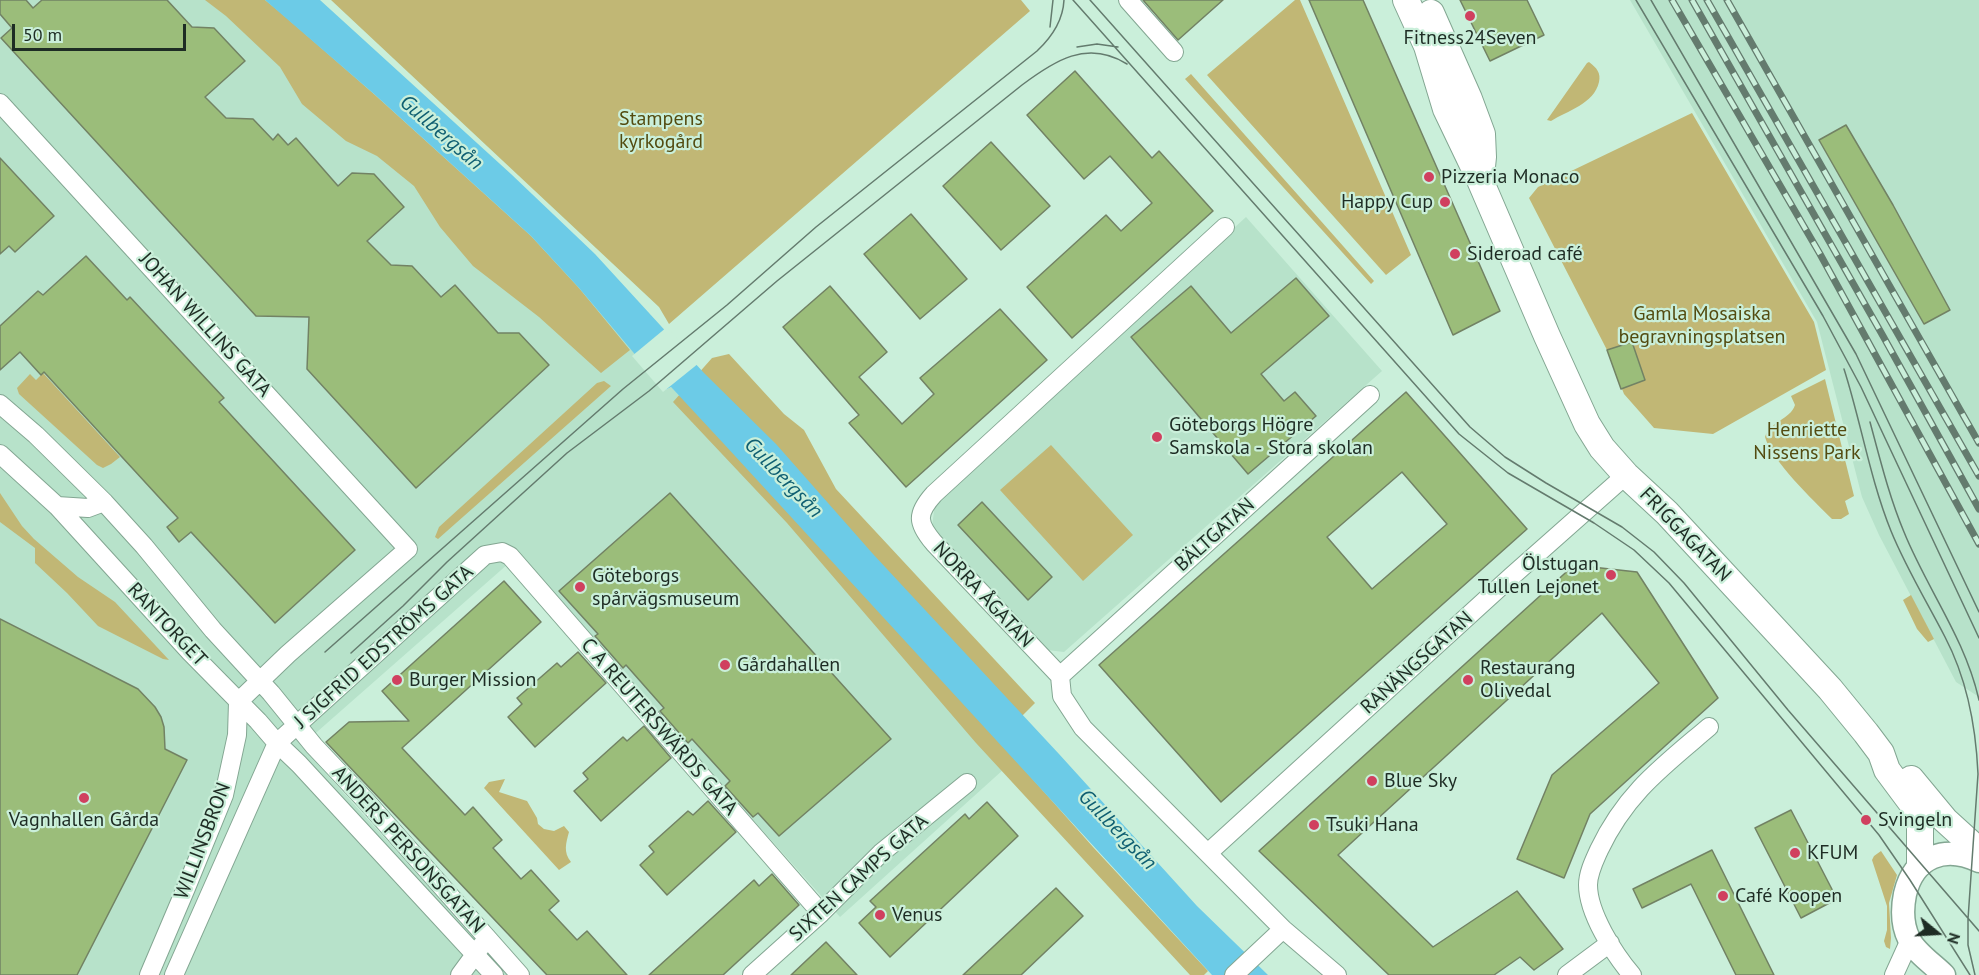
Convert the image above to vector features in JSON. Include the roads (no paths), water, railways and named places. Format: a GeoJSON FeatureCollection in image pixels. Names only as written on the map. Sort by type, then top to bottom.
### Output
{"type":"FeatureCollection","features":[{"type":"Feature","properties":{"kind":"main road","name":"FRIGGAGATAN"},"geometry":{"type":"LineString","coordinates":[[1406,0],[1426,46],[1446,109],[1480,180],[1587,424],[1602,448],[1626,475],[1667,513],[1830,689],[1881,753],[1887,770],[1916,809],[1920,825],[1920,863]]}},
{"type":"Feature","properties":{"kind":"main road","name":"FRIGGAGATAN"},"geometry":{"type":"LineString","coordinates":[[1425,0],[1482,134],[1483,157],[1480,180]]}},
{"type":"Feature","properties":{"kind":"main road"},"geometry":{"type":"LineString","coordinates":[[1881,753],[1900,765],[1945,820],[1979,850]]}},
{"type":"Feature","properties":{"kind":"street"},"geometry":{"type":"LineString","coordinates":[[1128,0],[1173,51]]}},
{"type":"Feature","properties":{"kind":"street","name":"JOHAN WILLINS GATA"},"geometry":{"type":"LineString","coordinates":[[0,103],[408,549],[260,680]]}},
{"type":"Feature","properties":{"kind":"street","name":"NORRA ÅGATAN"},"geometry":{"type":"LineString","coordinates":[[1225,227],[934,494],[921,512],[923,530],[1060,676],[1062,696],[1083,728],[1283,929],[1337,975]]}},
{"type":"Feature","properties":{"kind":"street","name":"BÄLTGATAN"},"geometry":{"type":"LineString","coordinates":[[1060,676],[1370,395]]}},
{"type":"Feature","properties":{"kind":"street","name":"RANTORGET"},"geometry":{"type":"LineString","coordinates":[[0,404],[45,443],[104,502],[297,725]]}},
{"type":"Feature","properties":{"kind":"street","name":"RANTORGET"},"geometry":{"type":"LineString","coordinates":[[0,454],[57,507],[277,743]]}},
{"type":"Feature","properties":{"kind":"street","name":"RANÄNGSGATAN"},"geometry":{"type":"LineString","coordinates":[[1208,853],[1626,475]]}},
{"type":"Feature","properties":{"kind":"street"},"geometry":{"type":"LineString","coordinates":[[57,507],[88,508],[104,502]]}},
{"type":"Feature","properties":{"kind":"street","name":"C A REUTERSWÄRDS GATA"},"geometry":{"type":"LineString","coordinates":[[491,554],[502,552],[510,556],[821,913]]}},
{"type":"Feature","properties":{"kind":"street","name":"J SIGFRID EDSTRÖMS GATA"},"geometry":{"type":"LineString","coordinates":[[277,743],[485,555],[491,554]]}},
{"type":"Feature","properties":{"kind":"street"},"geometry":{"type":"LineString","coordinates":[[238,702],[260,680]]}},
{"type":"Feature","properties":{"kind":"street","name":"WILLINSBRON"},"geometry":{"type":"LineString","coordinates":[[148,975],[224,795],[237,735],[238,702]]}},
{"type":"Feature","properties":{"kind":"street","name":"ANDERS PERSONSGATAN"},"geometry":{"type":"LineString","coordinates":[[297,725],[520,975]]}},
{"type":"Feature","properties":{"kind":"street"},"geometry":{"type":"LineString","coordinates":[[1632,975],[1610,943],[1589,899],[1588,882],[1592,866],[1622,809],[1646,781],[1708,727]]}},
{"type":"Feature","properties":{"kind":"street","name":"WILLINSBRON"},"geometry":{"type":"LineString","coordinates":[[174,975],[277,743]]}},
{"type":"Feature","properties":{"kind":"street","name":"ANDERS PERSONSGATAN"},"geometry":{"type":"LineString","coordinates":[[277,743],[300,764],[494,975]]}},
{"type":"Feature","properties":{"kind":"street","name":"SIXTEN CAMPS GATA"},"geometry":{"type":"LineString","coordinates":[[752,975],[821,913],[882,853],[967,783]]}},
{"type":"Feature","properties":{"kind":"street"},"geometry":{"type":"LineString","coordinates":[[1944,975],[1910,942],[1904,924],[1903,905],[1906,890],[1920,863],[1943,854],[1955,854],[1979,861]]}},
{"type":"Feature","properties":{"kind":"street"},"geometry":{"type":"LineString","coordinates":[[1234,975],[1283,929]]}},
{"type":"Feature","properties":{"kind":"street"},"geometry":{"type":"LineString","coordinates":[[460,975],[488,939]]}},
{"type":"Feature","properties":{"kind":"street"},"geometry":{"type":"LineString","coordinates":[[1894,975],[1910,942]]}},
{"type":"Feature","properties":{"kind":"street"},"geometry":{"type":"LineString","coordinates":[[1567,975],[1610,943]]}},
{"type":"Feature","properties":{"kind":"water","name":"Gullbergsån"},"geometry":{"type":"Polygon","coordinates":[[[265,0],[320,0],[595,254],[704,373],[776,444],[873,554],[1197,906],[1268,975],[1212,975],[671,387],[665,390],[579,288],[531,236],[374,94],[265,0]]]}},
{"type":"Feature","properties":{"kind":"tram line"},"geometry":{"type":"LineString","coordinates":[[1050,27],[1053,0]]}},
{"type":"Feature","properties":{"kind":"tram line"},"geometry":{"type":"LineString","coordinates":[[325,652],[623,389],[727,305],[816,227],[1037,51],[1056,28],[1064,0]]}},
{"type":"Feature","properties":{"kind":"tram line"},"geometry":{"type":"LineString","coordinates":[[1073,0],[1459,434],[1508,473],[1594,523],[1634,550],[1669,583],[1879,835],[1970,975]]}},
{"type":"Feature","properties":{"kind":"tram line"},"geometry":{"type":"LineString","coordinates":[[1090,0],[1470,427],[1505,457],[1622,527],[1654,552],[1684,583],[1788,710],[1979,931]]}},
{"type":"Feature","properties":{"kind":"tram line"},"geometry":{"type":"LineString","coordinates":[[1636,0],[1823,316],[1861,387],[1979,638]]}},
{"type":"Feature","properties":{"kind":"tram line"},"geometry":{"type":"LineString","coordinates":[[1651,0],[1856,354],[1979,612]]}},
{"type":"Feature","properties":{"kind":"tram line"},"geometry":{"type":"LineString","coordinates":[[1077,47],[1097,44],[1118,47]]}},
{"type":"Feature","properties":{"kind":"tram line"},"geometry":{"type":"LineString","coordinates":[[351,653],[567,453],[649,391],[777,281],[1022,85],[1059,61],[1085,53],[1098,53],[1127,64]]}},
{"type":"Feature","properties":{"kind":"tram line"},"geometry":{"type":"LineString","coordinates":[[1844,369],[1877,491],[1891,531],[1953,653],[1969,704],[1978,774],[1968,919],[1968,945],[1975,975]]}},
{"type":"Feature","properties":{"kind":"tram line"},"geometry":{"type":"LineString","coordinates":[[1870,422],[1899,518],[1913,553],[1965,656],[1979,700]]}},
{"type":"Feature","properties":{"kind":"railway"},"geometry":{"type":"LineString","coordinates":[[1672,0],[1820,254],[1979,544]]}},
{"type":"Feature","properties":{"kind":"railway"},"geometry":{"type":"LineString","coordinates":[[1692,0],[1979,509]]}},
{"type":"Feature","properties":{"kind":"railway"},"geometry":{"type":"LineString","coordinates":[[1707,0],[1979,476]]}},
{"type":"Feature","properties":{"kind":"railway"},"geometry":{"type":"LineString","coordinates":[[1727,0],[1979,443]]}},
{"type":"Feature","properties":{"kind":"place","name":"Fitness24Seven"},"geometry":{"type":"Point","coordinates":[1470,16]}},
{"type":"Feature","properties":{"kind":"place","name":"Pizzeria Monaco"},"geometry":{"type":"Point","coordinates":[1429,177]}},
{"type":"Feature","properties":{"kind":"place","name":"Happy Cup"},"geometry":{"type":"Point","coordinates":[1445,202]}},
{"type":"Feature","properties":{"kind":"place","name":"Sideroad café"},"geometry":{"type":"Point","coordinates":[1455,254]}},
{"type":"Feature","properties":{"kind":"place","name":"Göteborgs Högre Samskola - Stora skolan"},"geometry":{"type":"Point","coordinates":[1157,437]}},
{"type":"Feature","properties":{"kind":"place","name":"Ölstugan Tullen Lejonet"},"geometry":{"type":"Point","coordinates":[1611,575]}},
{"type":"Feature","properties":{"kind":"place","name":"Göteborgs spårvägsmuseum"},"geometry":{"type":"Point","coordinates":[580,587]}},
{"type":"Feature","properties":{"kind":"place","name":"Gårdahallen"},"geometry":{"type":"Point","coordinates":[725,665]}},
{"type":"Feature","properties":{"kind":"place","name":"Burger Mission"},"geometry":{"type":"Point","coordinates":[397,680]}},
{"type":"Feature","properties":{"kind":"place","name":"Restaurang Olivedal"},"geometry":{"type":"Point","coordinates":[1468,680]}},
{"type":"Feature","properties":{"kind":"place","name":"Blue Sky"},"geometry":{"type":"Point","coordinates":[1372,781]}},
{"type":"Feature","properties":{"kind":"place","name":"Vagnhallen Gårda"},"geometry":{"type":"Point","coordinates":[84,798]}},
{"type":"Feature","properties":{"kind":"place","name":"Svingeln"},"geometry":{"type":"Point","coordinates":[1866,820]}},
{"type":"Feature","properties":{"kind":"place","name":"Tsuki Hana"},"geometry":{"type":"Point","coordinates":[1314,825]}},
{"type":"Feature","properties":{"kind":"place","name":"KFUM"},"geometry":{"type":"Point","coordinates":[1795,853]}},
{"type":"Feature","properties":{"kind":"place","name":"Café Koopen"},"geometry":{"type":"Point","coordinates":[1723,896]}},
{"type":"Feature","properties":{"kind":"place","name":"Venus"},"geometry":{"type":"Point","coordinates":[880,915]}},
{"type":"Feature","properties":{"kind":"park label","name":"Stampens kyrkogård"},"geometry":{"type":"Point","coordinates":[661,130]}},
{"type":"Feature","properties":{"kind":"park label","name":"Gamla Mosaiska begravningsplatsen"},"geometry":{"type":"Point","coordinates":[1702,326]}},
{"type":"Feature","properties":{"kind":"park label","name":"Henriette Nissens Park"},"geometry":{"type":"Point","coordinates":[1807,442]}}]}
